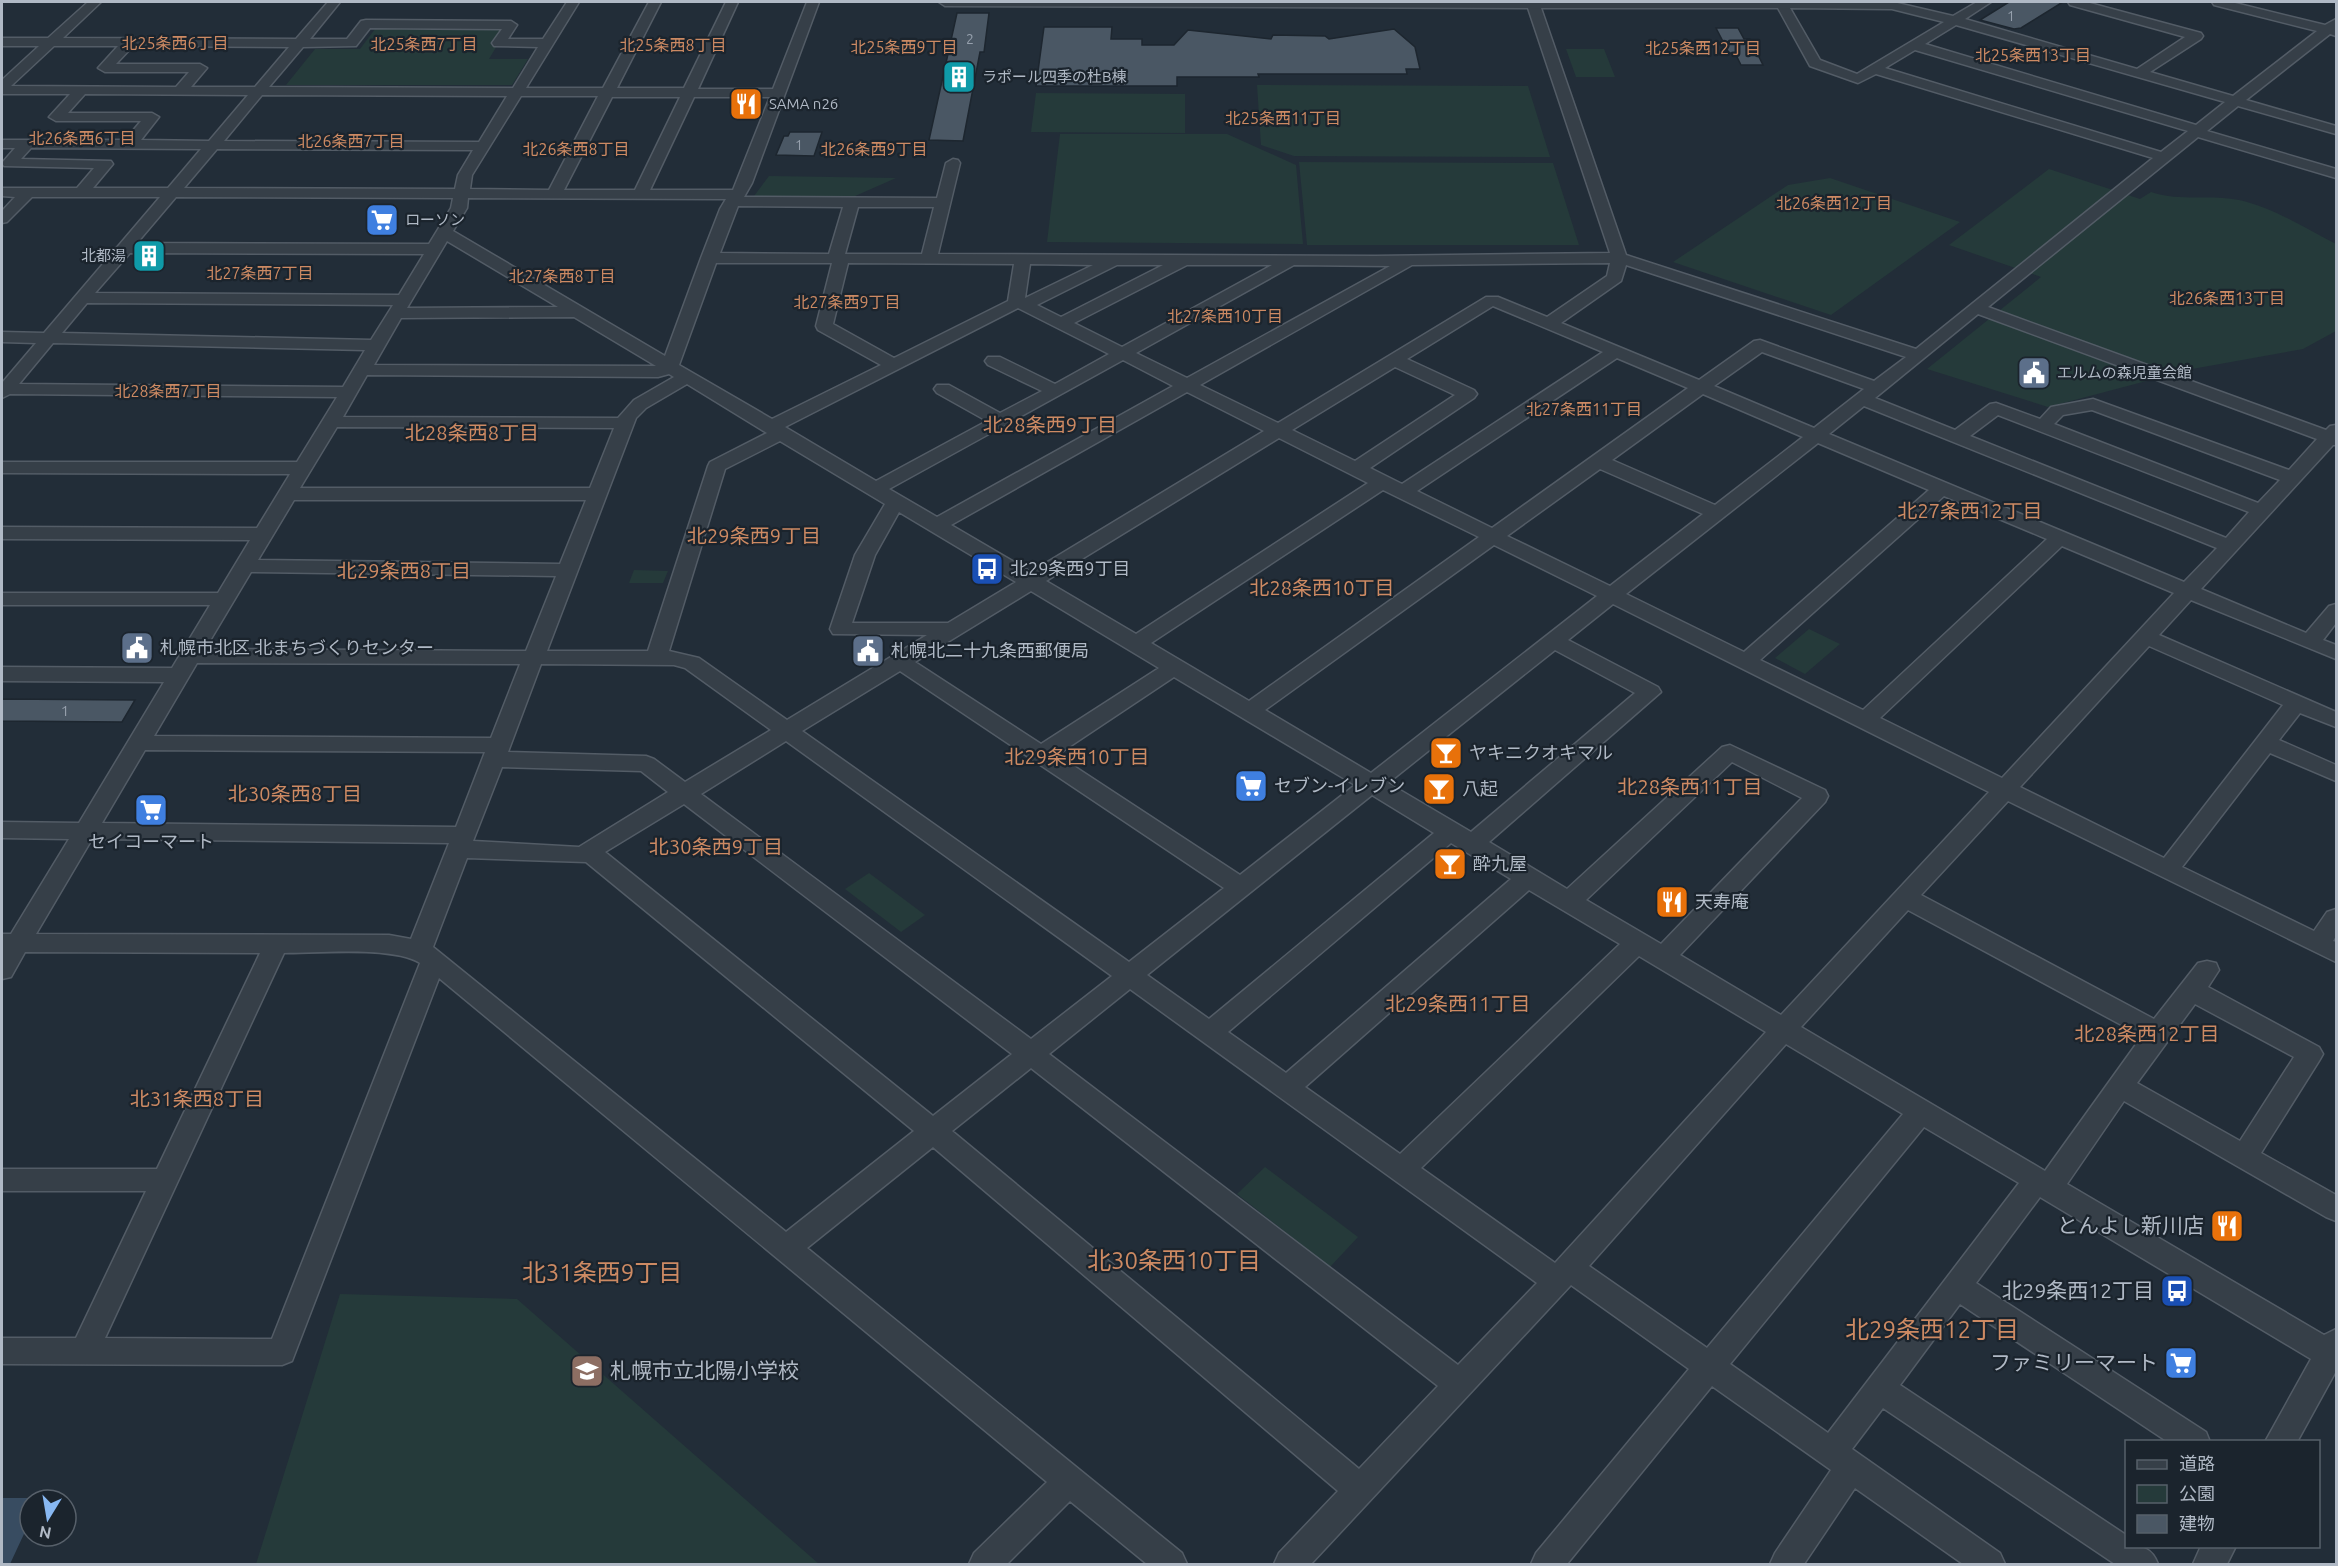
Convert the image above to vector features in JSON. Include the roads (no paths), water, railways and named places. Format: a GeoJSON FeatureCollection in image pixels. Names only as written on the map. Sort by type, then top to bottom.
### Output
{"type":"FeatureCollection","features":[{"type":"Feature","properties":{"kind":"street"},"geometry":{"type":"LineString","coordinates":[[2,88],[95,2]]}},
{"type":"Feature","properties":{"kind":"street"},"geometry":{"type":"LineString","coordinates":[[2,390],[334,2]]}},
{"type":"Feature","properties":{"kind":"street"},"geometry":{"type":"LineString","coordinates":[[2,970],[10,943],[86,831],[440,241],[459,208],[465,176],[573,2]]}},
{"type":"Feature","properties":{"kind":"street"},"geometry":{"type":"LineString","coordinates":[[554,194],[655,2]]}},
{"type":"Feature","properties":{"kind":"street"},"geometry":{"type":"LineString","coordinates":[[640,194],[732,2]]}},
{"type":"Feature","properties":{"kind":"street"},"geometry":{"type":"LineString","coordinates":[[2,1352],[282,1352],[427,955],[462,842],[597,494],[628,416],[679,372],[709,258],[735,198],[745,183],[813,2]]}},
{"type":"Feature","properties":{"kind":"street"},"geometry":{"type":"LineString","coordinates":[[945,2],[1862,3],[1903,6],[2337,130]]}},
{"type":"Feature","properties":{"kind":"street"},"geometry":{"type":"LineString","coordinates":[[1533,2],[1618,258],[1615,278],[1548,324]]}},
{"type":"Feature","properties":{"kind":"street"},"geometry":{"type":"LineString","coordinates":[[1778,4],[1815,63],[1858,79],[1985,2]]}},
{"type":"Feature","properties":{"kind":"street"},"geometry":{"type":"LineString","coordinates":[[2074,2],[2196,36],[2138,74]]}},
{"type":"Feature","properties":{"kind":"street"},"geometry":{"type":"LineString","coordinates":[[2218,2],[2334,28]]}},
{"type":"Feature","properties":{"kind":"street"},"geometry":{"type":"LineString","coordinates":[[2,42],[351,43],[366,24],[511,25],[499,43],[548,43]]}},
{"type":"Feature","properties":{"kind":"street"},"geometry":{"type":"LineString","coordinates":[[786,1248],[1030,1053],[1918,355],[2164,157],[2334,28]]}},
{"type":"Feature","properties":{"kind":"street"},"geometry":{"type":"LineString","coordinates":[[129,43],[105,68],[200,68],[179,91]]}},
{"type":"Feature","properties":{"kind":"street"},"geometry":{"type":"LineString","coordinates":[[1913,45],[2337,174]]}},
{"type":"Feature","properties":{"kind":"street"},"geometry":{"type":"LineString","coordinates":[[1874,69],[2164,157]]}},
{"type":"Feature","properties":{"kind":"street"},"geometry":{"type":"LineString","coordinates":[[2,88],[81,91],[779,93]]}},
{"type":"Feature","properties":{"kind":"street"},"geometry":{"type":"LineString","coordinates":[[81,91],[56,117],[152,117],[129,145]]}},
{"type":"Feature","properties":{"kind":"street"},"geometry":{"type":"LineString","coordinates":[[2,144],[485,146]]}},
{"type":"Feature","properties":{"kind":"street"},"geometry":{"type":"LineString","coordinates":[[26,145],[9,163],[106,164],[81,192]]}},
{"type":"Feature","properties":{"kind":"street"},"geometry":{"type":"LineString","coordinates":[[929,259],[953,163]]}},
{"type":"Feature","properties":{"kind":"street"},"geometry":{"type":"LineString","coordinates":[[2,192],[640,194],[942,203]]}},
{"type":"Feature","properties":{"kind":"street"},"geometry":{"type":"LineString","coordinates":[[2,219],[28,192]]}},
{"type":"Feature","properties":{"kind":"street"},"geometry":{"type":"LineString","coordinates":[[852,202],[824,326],[894,364]]}},
{"type":"Feature","properties":{"kind":"street"},"geometry":{"type":"LineString","coordinates":[[124,248],[440,241],[575,312],[1251,710],[1371,784],[2043,1183],[2334,1351],[2281,1440]]}},
{"type":"Feature","properties":{"kind":"street"},"geometry":{"type":"LineString","coordinates":[[709,258],[1410,260],[1618,258],[1918,355]]}},
{"type":"Feature","properties":{"kind":"street"},"geometry":{"type":"LineString","coordinates":[[1023,260],[1016,300],[1021,304],[2327,948],[2337,918]]}},
{"type":"Feature","properties":{"kind":"street"},"geometry":{"type":"LineString","coordinates":[[656,658],[717,466],[894,364],[1115,260]]}},
{"type":"Feature","properties":{"kind":"street"},"geometry":{"type":"LineString","coordinates":[[1062,323],[1185,260]]}},
{"type":"Feature","properties":{"kind":"street"},"geometry":{"type":"LineString","coordinates":[[875,489],[1120,352],[1292,260]]}},
{"type":"Feature","properties":{"kind":"street"},"geometry":{"type":"LineString","coordinates":[[937,525],[1410,260]]}},
{"type":"Feature","properties":{"kind":"street"},"geometry":{"type":"LineString","coordinates":[[82,298],[575,312]]}},
{"type":"Feature","properties":{"kind":"street"},"geometry":{"type":"LineString","coordinates":[[2,830],[462,842],[583,855],[1492,300],[1941,489],[2337,652]]}},
{"type":"Feature","properties":{"kind":"street"},"geometry":{"type":"LineString","coordinates":[[1290,1564],[1563,1274],[1784,1029],[2292,478],[2334,436],[1976,308]]}},
{"type":"Feature","properties":{"kind":"street"},"geometry":{"type":"LineString","coordinates":[[2,337],[378,345]]}},
{"type":"Feature","properties":{"kind":"street"},"geometry":{"type":"LineString","coordinates":[[1251,710],[1760,345],[1869,393],[1956,437],[2230,546]]}},
{"type":"Feature","properties":{"kind":"street"},"geometry":{"type":"LineString","coordinates":[[1403,492],[1615,352]]}},
{"type":"Feature","properties":{"kind":"street"},"geometry":{"type":"LineString","coordinates":[[1356,468],[1468,394],[1394,360]]}},
{"type":"Feature","properties":{"kind":"street"},"geometry":{"type":"LineString","coordinates":[[994,361],[1054,390]]}},
{"type":"Feature","properties":{"kind":"street"},"geometry":{"type":"LineString","coordinates":[[363,370],[679,372]]}},
{"type":"Feature","properties":{"kind":"street"},"geometry":{"type":"LineString","coordinates":[[943,389],[999,420]]}},
{"type":"Feature","properties":{"kind":"street"},"geometry":{"type":"LineString","coordinates":[[2,390],[350,392]]}},
{"type":"Feature","properties":{"kind":"street"},"geometry":{"type":"LineString","coordinates":[[2042,427],[2057,411],[2093,404],[2292,478]]}},
{"type":"Feature","properties":{"kind":"street"},"geometry":{"type":"LineString","coordinates":[[1956,437],[1996,408],[2263,511]]}},
{"type":"Feature","properties":{"kind":"street"},"geometry":{"type":"LineString","coordinates":[[332,422],[625,423]]}},
{"type":"Feature","properties":{"kind":"street"},"geometry":{"type":"LineString","coordinates":[[1598,461],[1716,513]]}},
{"type":"Feature","properties":{"kind":"street"},"geometry":{"type":"LineString","coordinates":[[2,467],[305,468]]}},
{"type":"Feature","properties":{"kind":"street"},"geometry":{"type":"LineString","coordinates":[[1136,644],[1382,482]]}},
{"type":"Feature","properties":{"kind":"street"},"geometry":{"type":"LineString","coordinates":[[1746,662],[1941,489]]}},
{"type":"Feature","properties":{"kind":"street"},"geometry":{"type":"LineString","coordinates":[[288,494],[597,494]]}},
{"type":"Feature","properties":{"kind":"street"},"geometry":{"type":"LineString","coordinates":[[896,501],[866,555],[840,629],[955,629]]}},
{"type":"Feature","properties":{"kind":"street"},"geometry":{"type":"LineString","coordinates":[[2,533],[264,534]]}},
{"type":"Feature","properties":{"kind":"street"},"geometry":{"type":"LineString","coordinates":[[1865,720],[2059,538]]}},
{"type":"Feature","properties":{"kind":"street"},"geometry":{"type":"LineString","coordinates":[[245,566],[568,570]]}},
{"type":"Feature","properties":{"kind":"street"},"geometry":{"type":"LineString","coordinates":[[2,599],[226,599]]}},
{"type":"Feature","properties":{"kind":"street"},"geometry":{"type":"LineString","coordinates":[[2310,642],[2337,610]]}},
{"type":"Feature","properties":{"kind":"street"},"geometry":{"type":"LineString","coordinates":[[2146,637],[2337,720]]}},
{"type":"Feature","properties":{"kind":"street"},"geometry":{"type":"LineString","coordinates":[[1472,844],[1650,692],[1554,641]]}},
{"type":"Feature","properties":{"kind":"street"},"geometry":{"type":"LineString","coordinates":[[2,674],[186,666],[534,658],[674,658],[692,663],[1401,1170],[1710,1368],[1989,1564]]}},
{"type":"Feature","properties":{"kind":"street"},"geometry":{"type":"LineString","coordinates":[[901,662],[1241,887]]}},
{"type":"Feature","properties":{"kind":"street"},"geometry":{"type":"LineString","coordinates":[[1041,755],[1175,667]]}},
{"type":"Feature","properties":{"kind":"street"},"geometry":{"type":"LineString","coordinates":[[2168,870],[2297,702]]}},
{"type":"Feature","properties":{"kind":"street"},"geometry":{"type":"LineString","coordinates":[[2265,742],[2337,774]]}},
{"type":"Feature","properties":{"kind":"street"},"geometry":{"type":"LineString","coordinates":[[139,743],[497,752],[646,764],[1030,1053],[1460,1384]]}},
{"type":"Feature","properties":{"kind":"street"},"geometry":{"type":"LineString","coordinates":[[1569,901],[1730,752],[1816,796],[1663,957]]}},
{"type":"Feature","properties":{"kind":"street"},"geometry":{"type":"LineString","coordinates":[[1209,1033],[1451,831]]}},
{"type":"Feature","properties":{"kind":"street"},"geometry":{"type":"LineString","coordinates":[[588,851],[933,1131],[1360,1490]]}},
{"type":"Feature","properties":{"kind":"street"},"geometry":{"type":"LineString","coordinates":[[1286,1088],[1528,877]]}},
{"type":"Feature","properties":{"kind":"street"},"geometry":{"type":"LineString","coordinates":[[1906,898],[2158,1033]]}},
{"type":"Feature","properties":{"kind":"street"},"geometry":{"type":"LineString","coordinates":[[1401,1170],[1638,942]]}},
{"type":"Feature","properties":{"kind":"street"},"geometry":{"type":"LineString","coordinates":[[10,943],[389,944],[427,955],[1171,1564]]}},
{"type":"Feature","properties":{"kind":"street"},"geometry":{"type":"LineString","coordinates":[[84,1352],[276,944]]}},
{"type":"Feature","properties":{"kind":"street"},"geometry":{"type":"LineString","coordinates":[[1786,1564],[1879,1388],[1956,1286],[2043,1183],[2120,1086],[2207,970]]}},
{"type":"Feature","properties":{"kind":"street"},"geometry":{"type":"LineString","coordinates":[[2191,990],[2310,1054],[2245,1156]]}},
{"type":"Feature","properties":{"kind":"street"},"geometry":{"type":"LineString","coordinates":[[2120,1086],[2337,1209]]}},
{"type":"Feature","properties":{"kind":"street"},"geometry":{"type":"LineString","coordinates":[[1547,1564],[1922,1111]]}},
{"type":"Feature","properties":{"kind":"street"},"geometry":{"type":"LineString","coordinates":[[2,1180],[164,1180]]}},
{"type":"Feature","properties":{"kind":"street"},"geometry":{"type":"LineString","coordinates":[[1956,1286],[2192,1440]]}},
{"type":"Feature","properties":{"kind":"street"},"geometry":{"type":"LineString","coordinates":[[1879,1388],[2142,1564]]}},
{"type":"Feature","properties":{"kind":"street"},"geometry":{"type":"LineString","coordinates":[[985,1564],[1069,1481]]}},
{"type":"Feature","properties":{"kind":"street"},"geometry":{"type":"LineString","coordinates":[[2209,1564],[2219,1548]]}},
{"type":"Feature","properties":{"kind":"water"},"geometry":{"type":"Polygon","coordinates":[[[2,1498],[18,1498],[18,1547],[10,1564],[2,1564],[2,1498]]]}},
{"type":"Feature","properties":{"kind":"place","name":"ラポール四季の杜B棟"},"geometry":{"type":"Point","coordinates":[959,77]}},
{"type":"Feature","properties":{"kind":"place","name":"SAMA n26"},"geometry":{"type":"Point","coordinates":[746,104]}},
{"type":"Feature","properties":{"kind":"place","name":"ローソン"},"geometry":{"type":"Point","coordinates":[382,220]}},
{"type":"Feature","properties":{"kind":"place","name":"北都湯"},"geometry":{"type":"Point","coordinates":[149,256]}},
{"type":"Feature","properties":{"kind":"place","name":"エルムの森児童会館"},"geometry":{"type":"Point","coordinates":[2034,373]}},
{"type":"Feature","properties":{"kind":"place","name":"北29条西9丁目"},"geometry":{"type":"Point","coordinates":[987,569]}},
{"type":"Feature","properties":{"kind":"place","name":"札幌市北区 北まちづくりセンター"},"geometry":{"type":"Point","coordinates":[137,648]}},
{"type":"Feature","properties":{"kind":"place","name":"札幌北二十九条西郵便局"},"geometry":{"type":"Point","coordinates":[868,651]}},
{"type":"Feature","properties":{"kind":"place","name":"ヤキニクオキマル"},"geometry":{"type":"Point","coordinates":[1446,753]}},
{"type":"Feature","properties":{"kind":"place","name":"セブン-イレブン"},"geometry":{"type":"Point","coordinates":[1251,786]}},
{"type":"Feature","properties":{"kind":"place","name":"八起"},"geometry":{"type":"Point","coordinates":[1439,789]}},
{"type":"Feature","properties":{"kind":"place","name":"セイコーマート"},"geometry":{"type":"Point","coordinates":[151,810]}},
{"type":"Feature","properties":{"kind":"place","name":"酔九屋"},"geometry":{"type":"Point","coordinates":[1450,864]}},
{"type":"Feature","properties":{"kind":"place","name":"天寿庵"},"geometry":{"type":"Point","coordinates":[1672,902]}},
{"type":"Feature","properties":{"kind":"place","name":"とんよし新川店"},"geometry":{"type":"Point","coordinates":[2227,1226]}},
{"type":"Feature","properties":{"kind":"place","name":"北29条西12丁目"},"geometry":{"type":"Point","coordinates":[2177,1291]}},
{"type":"Feature","properties":{"kind":"place","name":"ファミリーマート"},"geometry":{"type":"Point","coordinates":[2181,1363]}},
{"type":"Feature","properties":{"kind":"place","name":"札幌市立北陽小学校"},"geometry":{"type":"Point","coordinates":[587,1371]}},
{"type":"Feature","properties":{"kind":"district","name":"北25条西6丁目"},"geometry":{"type":"Point","coordinates":[175,43]}},
{"type":"Feature","properties":{"kind":"district","name":"北25条西7丁目"},"geometry":{"type":"Point","coordinates":[424,44]}},
{"type":"Feature","properties":{"kind":"district","name":"北25条西8丁目"},"geometry":{"type":"Point","coordinates":[673,45]}},
{"type":"Feature","properties":{"kind":"district","name":"北25条西9丁目"},"geometry":{"type":"Point","coordinates":[904,47]}},
{"type":"Feature","properties":{"kind":"district","name":"北25条西12丁目"},"geometry":{"type":"Point","coordinates":[1703,48]}},
{"type":"Feature","properties":{"kind":"district","name":"北25条西13丁目"},"geometry":{"type":"Point","coordinates":[2033,55]}},
{"type":"Feature","properties":{"kind":"district","name":"北25条西11丁目"},"geometry":{"type":"Point","coordinates":[1283,118]}},
{"type":"Feature","properties":{"kind":"district","name":"北26条西6丁目"},"geometry":{"type":"Point","coordinates":[82,138]}},
{"type":"Feature","properties":{"kind":"district","name":"北26条西7丁目"},"geometry":{"type":"Point","coordinates":[351,141]}},
{"type":"Feature","properties":{"kind":"district","name":"北26条西8丁目"},"geometry":{"type":"Point","coordinates":[576,149]}},
{"type":"Feature","properties":{"kind":"district","name":"北26条西9丁目"},"geometry":{"type":"Point","coordinates":[874,149]}},
{"type":"Feature","properties":{"kind":"district","name":"北26条西12丁目"},"geometry":{"type":"Point","coordinates":[1834,203]}},
{"type":"Feature","properties":{"kind":"district","name":"北27条西7丁目"},"geometry":{"type":"Point","coordinates":[260,273]}},
{"type":"Feature","properties":{"kind":"district","name":"北27条西8丁目"},"geometry":{"type":"Point","coordinates":[562,276]}},
{"type":"Feature","properties":{"kind":"district","name":"北26条西13丁目"},"geometry":{"type":"Point","coordinates":[2227,298]}},
{"type":"Feature","properties":{"kind":"district","name":"北27条西9丁目"},"geometry":{"type":"Point","coordinates":[847,302]}},
{"type":"Feature","properties":{"kind":"district","name":"北27条西10丁目"},"geometry":{"type":"Point","coordinates":[1225,316]}},
{"type":"Feature","properties":{"kind":"district","name":"北28条西7丁目"},"geometry":{"type":"Point","coordinates":[168,391]}},
{"type":"Feature","properties":{"kind":"district","name":"北27条西11丁目"},"geometry":{"type":"Point","coordinates":[1584,409]}},
{"type":"Feature","properties":{"kind":"district","name":"北28条西9丁目"},"geometry":{"type":"Point","coordinates":[1050,425]}},
{"type":"Feature","properties":{"kind":"district","name":"北28条西8丁目"},"geometry":{"type":"Point","coordinates":[472,433]}},
{"type":"Feature","properties":{"kind":"district","name":"北27条西12丁目"},"geometry":{"type":"Point","coordinates":[1970,511]}},
{"type":"Feature","properties":{"kind":"district","name":"北29条西9丁目"},"geometry":{"type":"Point","coordinates":[754,536]}},
{"type":"Feature","properties":{"kind":"district","name":"北29条西8丁目"},"geometry":{"type":"Point","coordinates":[404,571]}},
{"type":"Feature","properties":{"kind":"district","name":"北28条西10丁目"},"geometry":{"type":"Point","coordinates":[1322,588]}},
{"type":"Feature","properties":{"kind":"district","name":"北29条西10丁目"},"geometry":{"type":"Point","coordinates":[1077,757]}},
{"type":"Feature","properties":{"kind":"district","name":"北28条西11丁目"},"geometry":{"type":"Point","coordinates":[1690,787]}},
{"type":"Feature","properties":{"kind":"district","name":"北30条西8丁目"},"geometry":{"type":"Point","coordinates":[295,794]}},
{"type":"Feature","properties":{"kind":"district","name":"北30条西9丁目"},"geometry":{"type":"Point","coordinates":[716,847]}},
{"type":"Feature","properties":{"kind":"district","name":"北29条西11丁目"},"geometry":{"type":"Point","coordinates":[1458,1004]}},
{"type":"Feature","properties":{"kind":"district","name":"北28条西12丁目"},"geometry":{"type":"Point","coordinates":[2147,1034]}},
{"type":"Feature","properties":{"kind":"district","name":"北31条西8丁目"},"geometry":{"type":"Point","coordinates":[197,1099]}},
{"type":"Feature","properties":{"kind":"district","name":"北30条西10丁目"},"geometry":{"type":"Point","coordinates":[1174,1261]}},
{"type":"Feature","properties":{"kind":"district","name":"北31条西9丁目"},"geometry":{"type":"Point","coordinates":[602,1273]}},
{"type":"Feature","properties":{"kind":"district","name":"北29条西12丁目"},"geometry":{"type":"Point","coordinates":[1932,1330]}}]}
